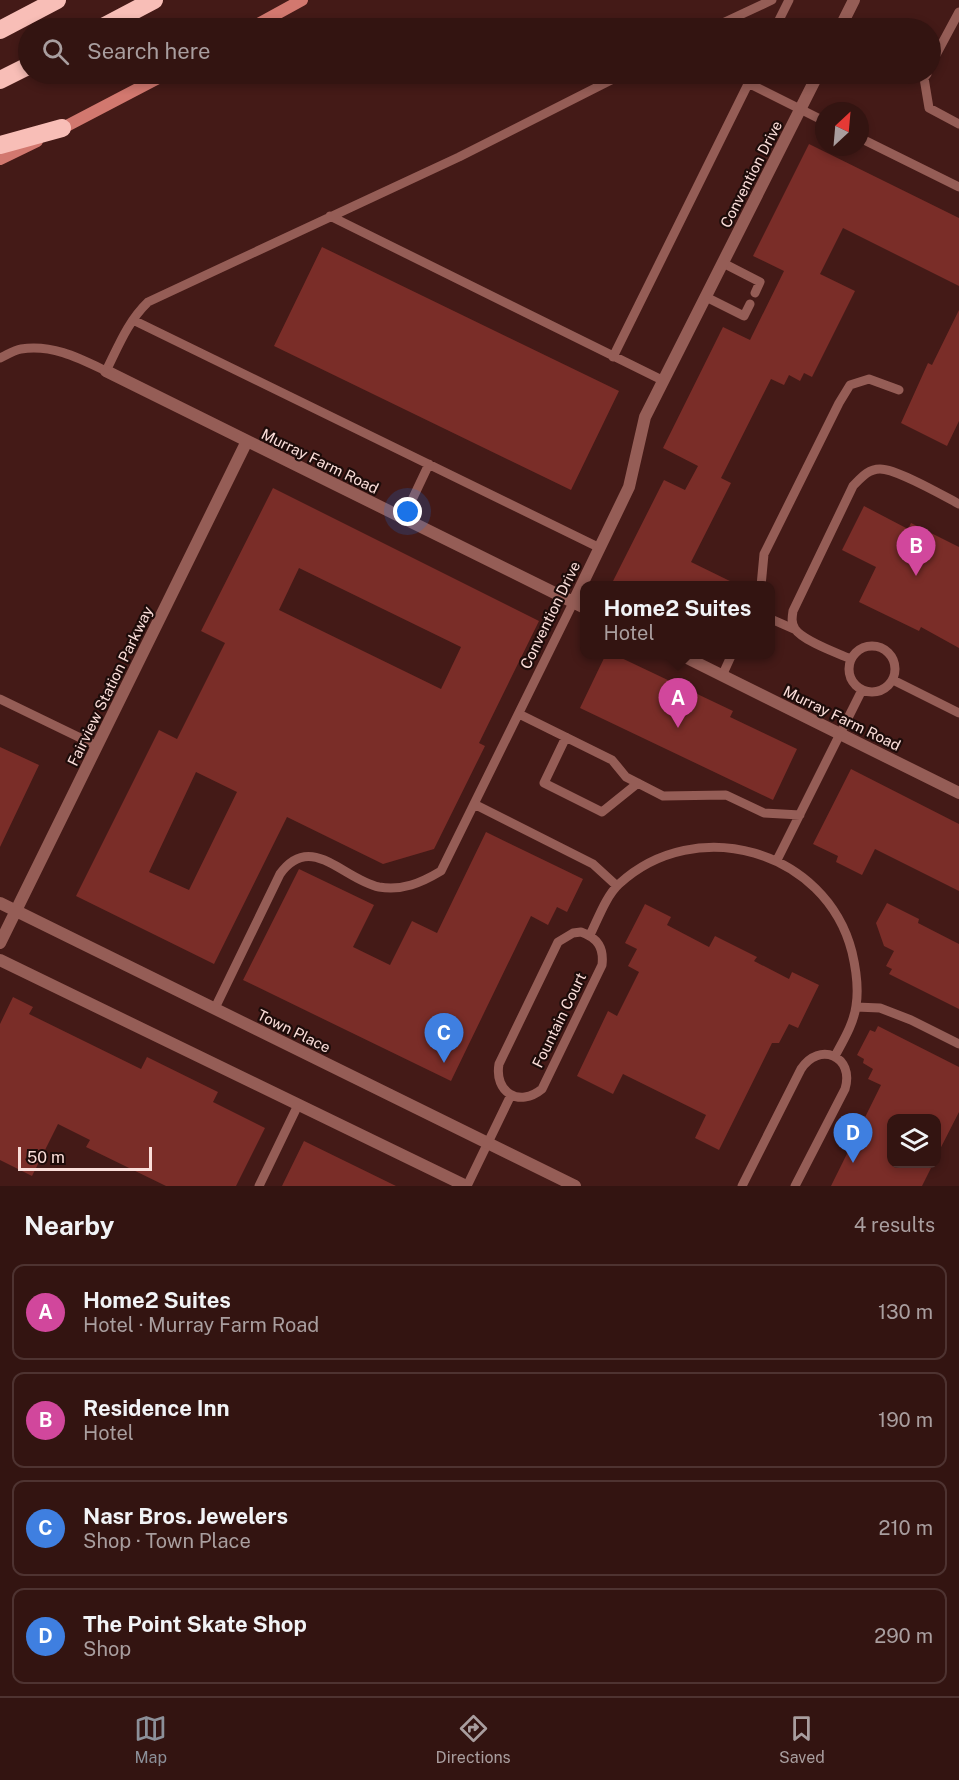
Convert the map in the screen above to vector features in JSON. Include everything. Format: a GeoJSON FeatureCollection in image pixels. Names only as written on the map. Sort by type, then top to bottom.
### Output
{"type":"FeatureCollection","features":[{"type":"Feature","properties":{"kind":"highway"},"geometry":{"type":"LineString","coordinates":[[23,18],[57,0]]}},
{"type":"Feature","properties":{"kind":"highway"},"geometry":{"type":"LineString","coordinates":[[120,18],[154,0]]}},
{"type":"Feature","properties":{"kind":"highway"},"geometry":{"type":"LineString","coordinates":[[0,30],[18,21]]}},
{"type":"Feature","properties":{"kind":"highway"},"geometry":{"type":"LineString","coordinates":[[0,80],[18,71]]}},
{"type":"Feature","properties":{"kind":"highway"},"geometry":{"type":"LineString","coordinates":[[0,145],[62,128]]}},
{"type":"Feature","properties":{"kind":"main road"},"geometry":{"type":"LineString","coordinates":[[269,18],[302,0]]}},
{"type":"Feature","properties":{"kind":"main road"},"geometry":{"type":"LineString","coordinates":[[0,159],[147,84]]}},
{"type":"Feature","properties":{"kind":"street"},"geometry":{"type":"LineString","coordinates":[[845,18],[854,0]]}},
{"type":"Feature","properties":{"kind":"street","name":"Convention Drive"},"geometry":{"type":"LineString","coordinates":[[584,581],[629,487],[645,417],[813,84]]}},
{"type":"Feature","properties":{"kind":"street","name":"Murray Farm Road"},"geometry":{"type":"LineString","coordinates":[[105,372],[580,606]]}},
{"type":"Feature","properties":{"kind":"street","name":"Fairview Station Parkway"},"geometry":{"type":"LineString","coordinates":[[0,943],[247,441]]}},
{"type":"Feature","properties":{"kind":"street","name":"Convention Drive"},"geometry":{"type":"LineString","coordinates":[[573,603],[580,589]]}},
{"type":"Feature","properties":{"kind":"street","name":"Murray Farm Road"},"geometry":{"type":"LineString","coordinates":[[689,659],[959,793]]}},
{"type":"Feature","properties":{"kind":"street","name":"Town Place"},"geometry":{"type":"LineString","coordinates":[[0,903],[575,1186]]}},
{"type":"Feature","properties":{"kind":"street"},"geometry":{"type":"LineString","coordinates":[[0,960],[466,1186]]}},
{"type":"Feature","properties":{"kind":"lane"},"geometry":{"type":"LineString","coordinates":[[733,18],[772,0]]}},
{"type":"Feature","properties":{"kind":"lane"},"geometry":{"type":"LineString","coordinates":[[780,18],[789,0]]}},
{"type":"Feature","properties":{"kind":"lane"},"geometry":{"type":"LineString","coordinates":[[941,46],[959,12]]}},
{"type":"Feature","properties":{"kind":"lane"},"geometry":{"type":"LineString","coordinates":[[0,358],[20,349],[50,348],[77,357],[105,372],[133,320],[148,302],[459,157],[603,84]]}},
{"type":"Feature","properties":{"kind":"lane"},"geometry":{"type":"LineString","coordinates":[[613,357],[748,84]]}},
{"type":"Feature","properties":{"kind":"lane"},"geometry":{"type":"LineString","coordinates":[[750,84],[815,116]]}},
{"type":"Feature","properties":{"kind":"lane"},"geometry":{"type":"LineString","coordinates":[[925,84],[929,108],[959,124]]}},
{"type":"Feature","properties":{"kind":"lane"},"geometry":{"type":"LineString","coordinates":[[869,142],[959,187]]}},
{"type":"Feature","properties":{"kind":"lane"},"geometry":{"type":"LineString","coordinates":[[330,216],[664,381]]}},
{"type":"Feature","properties":{"kind":"lane"},"geometry":{"type":"LineString","coordinates":[[723,263],[760,282],[755,293]]}},
{"type":"Feature","properties":{"kind":"lane"},"geometry":{"type":"LineString","coordinates":[[706,297],[744,316],[750,304]]}},
{"type":"Feature","properties":{"kind":"lane"},"geometry":{"type":"LineString","coordinates":[[133,320],[600,548]]}},
{"type":"Feature","properties":{"kind":"lane"},"geometry":{"type":"LineString","coordinates":[[761,581],[764,554],[839,403],[850,386],[869,379],[899,390]]}},
{"type":"Feature","properties":{"kind":"lane"},"geometry":{"type":"LineString","coordinates":[[403,519],[429,464]]}},
{"type":"Feature","properties":{"kind":"lane"},"geometry":{"type":"LineString","coordinates":[[796,630],[792,620],[793,611],[853,486],[864,474],[881,469],[897,474],[959,504]]}},
{"type":"Feature","properties":{"kind":"lane","name":"Convention Drive"},"geometry":{"type":"LineString","coordinates":[[215,1008],[280,874],[296,858],[308,856],[321,859],[377,886],[402,888],[424,881],[441,871],[573,603]]}},
{"type":"Feature","properties":{"kind":"lane"},"geometry":{"type":"LineString","coordinates":[[775,621],[851,659]]}},
{"type":"Feature","properties":{"kind":"lane"},"geometry":{"type":"LineString","coordinates":[[868,646],[883,648],[894,658],[896,666],[893,680],[883,690],[869,692],[862,690],[849,674],[851,659],[855,653],[868,646]]}},
{"type":"Feature","properties":{"kind":"lane"},"geometry":{"type":"LineString","coordinates":[[722,676],[730,659]]}},
{"type":"Feature","properties":{"kind":"lane"},"geometry":{"type":"LineString","coordinates":[[893,680],[959,713]]}},
{"type":"Feature","properties":{"kind":"lane"},"geometry":{"type":"LineString","coordinates":[[777,860],[862,690]]}},
{"type":"Feature","properties":{"kind":"lane"},"geometry":{"type":"LineString","coordinates":[[0,699],[97,746]]}},
{"type":"Feature","properties":{"kind":"lane"},"geometry":{"type":"LineString","coordinates":[[519,714],[612,760],[626,777],[663,796],[726,795],[764,813],[800,815]]}},
{"type":"Feature","properties":{"kind":"lane"},"geometry":{"type":"LineString","coordinates":[[567,737],[544,783],[602,812],[638,783]]}},
{"type":"Feature","properties":{"kind":"lane"},"geometry":{"type":"LineString","coordinates":[[474,804],[593,864],[617,886]]}},
{"type":"Feature","properties":{"kind":"lane"},"geometry":{"type":"LineString","coordinates":[[466,1186],[511,1095],[503,1089],[499,1082],[497,1072],[499,1064],[558,942],[573,933],[581,932],[590,935],[617,886],[640,868],[657,860],[693,848],[731,848],[750,851],[777,860],[807,880],[823,897],[831,906],[848,937],[856,971],[856,1006],[848,1031],[835,1056]]}},
{"type":"Feature","properties":{"kind":"lane","name":"Fountain Court"},"geometry":{"type":"LineString","coordinates":[[511,1095],[527,1098],[542,1089],[602,965],[602,948],[590,935]]}},
{"type":"Feature","properties":{"kind":"lane"},"geometry":{"type":"LineString","coordinates":[[856,1006],[880,1008],[911,1020],[959,1044]]}},
{"type":"Feature","properties":{"kind":"lane"},"geometry":{"type":"LineString","coordinates":[[742,1186],[807,1060],[825,1053],[843,1062],[848,1080],[795,1186]]}},
{"type":"Feature","properties":{"kind":"lane"},"geometry":{"type":"LineString","coordinates":[[259,1186],[298,1105]]}},
{"type":"Feature","properties":{"kind":"building"},"geometry":{"type":"Polygon","coordinates":[[[809,144],[815,147],[815,156],[833,156],[959,218],[959,286],[843,228],[820,274],[855,291],[812,377],[804,373],[800,381],[789,375],[784,385],[771,379],[721,478],[731,483],[691,562],[730,581],[613,581],[664,480],[685,490],[698,466],[663,448],[723,327],[750,340],[784,271],[753,256],[809,144]]]}},
{"type":"Feature","properties":{"kind":"building"},"geometry":{"type":"Polygon","coordinates":[[[322,247],[619,391],[571,490],[274,346],[322,247]]]}},
{"type":"Feature","properties":{"kind":"building"},"geometry":{"type":"Polygon","coordinates":[[[959,310],[959,421],[947,446],[901,423],[928,363],[932,365],[959,310]]]}},
{"type":"Feature","properties":{"kind":"building"},"geometry":{"type":"Polygon","coordinates":[[[273,488],[539,621],[479,743],[485,746],[434,849],[383,864],[287,817],[214,964],[76,896],[159,730],[177,739],[225,643],[201,631],[273,488]],[[299,568],[279,610],[441,689],[461,647],[299,568]],[[196,772],[149,872],[189,890],[237,792],[196,772]]]}},
{"type":"Feature","properties":{"kind":"building"},"geometry":{"type":"Polygon","coordinates":[[[864,506],[908,529],[911,523],[959,547],[959,648],[921,627],[919,631],[859,602],[876,567],[842,550],[864,506]]]}},
{"type":"Feature","properties":{"kind":"building"},"geometry":{"type":"Polygon","coordinates":[[[604,659],[624,659],[733,711],[730,717],[797,749],[773,800],[580,708],[604,659]]]}},
{"type":"Feature","properties":{"kind":"building"},"geometry":{"type":"Polygon","coordinates":[[[0,747],[39,765],[0,847],[0,747]]]}},
{"type":"Feature","properties":{"kind":"building"},"geometry":{"type":"Polygon","coordinates":[[[851,769],[959,824],[959,891],[875,849],[862,875],[836,862],[838,856],[813,844],[851,769]]]}},
{"type":"Feature","properties":{"kind":"building"},"geometry":{"type":"Polygon","coordinates":[[[486,832],[583,879],[567,912],[557,907],[548,925],[531,916],[451,1081],[243,980],[299,869],[374,905],[353,947],[390,965],[412,921],[437,933],[486,832]]]}},
{"type":"Feature","properties":{"kind":"building"},"geometry":{"type":"Polygon","coordinates":[[[887,903],[919,919],[918,923],[959,944],[959,1009],[889,974],[892,969],[886,966],[894,951],[884,946],[876,923],[887,903]]]}},
{"type":"Feature","properties":{"kind":"building"},"geometry":{"type":"Polygon","coordinates":[[[645,904],[671,917],[667,925],[709,947],[715,936],[757,957],[754,961],[789,979],[792,972],[819,985],[798,1028],[789,1024],[779,1043],[772,1043],[719,1150],[695,1138],[706,1115],[623,1074],[613,1094],[577,1076],[608,1011],[617,1016],[639,972],[628,966],[637,949],[625,943],[645,904]]]}},
{"type":"Feature","properties":{"kind":"building"},"geometry":{"type":"Polygon","coordinates":[[[13,997],[33,1007],[29,1014],[141,1069],[147,1057],[218,1092],[213,1102],[265,1128],[236,1186],[166,1186],[86,1147],[90,1140],[58,1124],[32,1176],[0,1160],[0,1024],[13,997]]]}},
{"type":"Feature","properties":{"kind":"building"},"geometry":{"type":"Polygon","coordinates":[[[878,1026],[959,1067],[959,1112],[941,1147],[941,1114],[887,1114],[887,1168],[931,1168],[922,1186],[831,1186],[881,1085],[868,1079],[873,1069],[863,1063],[864,1059],[857,1055],[870,1030],[875,1032],[878,1026]]]}},
{"type":"Feature","properties":{"kind":"building"},"geometry":{"type":"Polygon","coordinates":[[[304,1141],[396,1186],[282,1186],[304,1141]]]}},
{"type":"Feature","properties":{"kind":"place","name":"Residence Inn"},"geometry":{"type":"Point","coordinates":[916,576]}},
{"type":"Feature","properties":{"kind":"place","name":"Home2 Suites"},"geometry":{"type":"Point","coordinates":[678,728]}},
{"type":"Feature","properties":{"kind":"place","name":"Nasr Bros. Jewelers"},"geometry":{"type":"Point","coordinates":[444,1063]}},
{"type":"Feature","properties":{"kind":"place","name":"The Point Skate Shop"},"geometry":{"type":"Point","coordinates":[853,1163]}}]}
